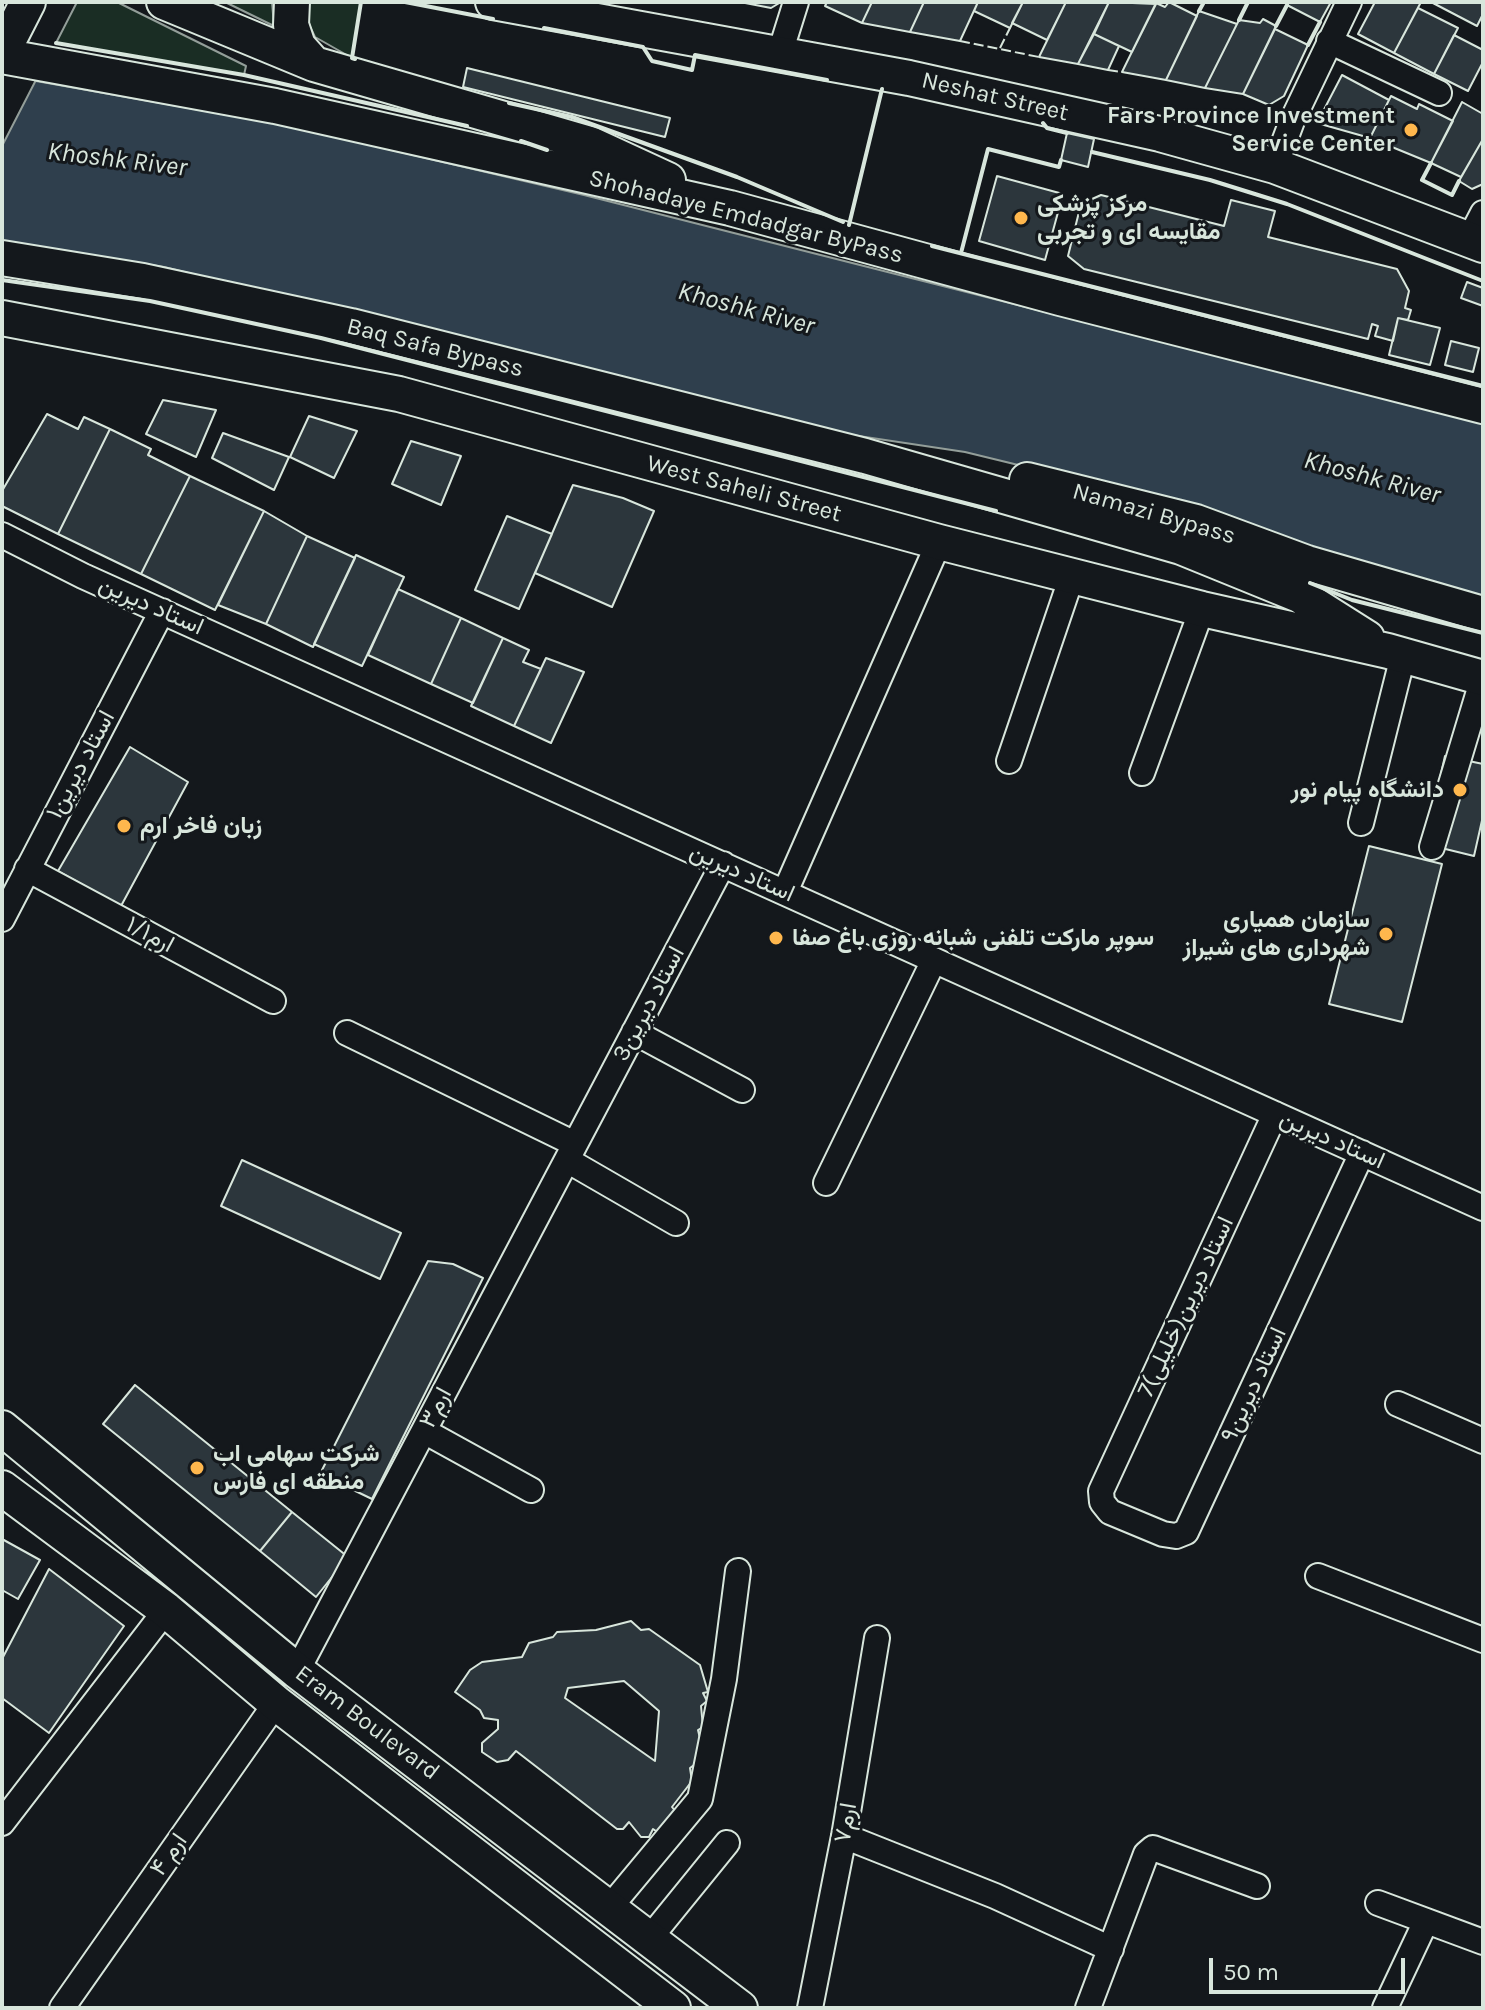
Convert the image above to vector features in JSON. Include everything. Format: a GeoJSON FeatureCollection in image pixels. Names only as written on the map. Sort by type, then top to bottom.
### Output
{"type":"FeatureCollection","features":[{"type":"Feature","properties":{"kind":"main road"},"geometry":{"type":"LineString","coordinates":[[5,49],[28,2]]}},
{"type":"Feature","properties":{"kind":"main road"},"geometry":{"type":"LineString","coordinates":[[164,2],[314,64],[590,144],[730,208]]}},
{"type":"Feature","properties":{"kind":"main road"},"geometry":{"type":"LineString","coordinates":[[292,2],[291,25],[298,46],[314,64]]}},
{"type":"Feature","properties":{"kind":"main road","name":"Neshat Street"},"geometry":{"type":"LineString","coordinates":[[493,2],[780,53],[1117,124],[1275,166],[1478,233]]}},
{"type":"Feature","properties":{"kind":"main road","name":"Shohadaye Emdadgar ByPass"},"geometry":{"type":"LineString","coordinates":[[5,49],[730,208],[1060,298],[1483,406]]}},
{"type":"Feature","properties":{"kind":"main road","name":"Baq Safa Bypass"},"geometry":{"type":"LineString","coordinates":[[2,258],[143,281],[351,326],[865,456]]}},
{"type":"Feature","properties":{"kind":"main road","name":"West Saheli Street"},"geometry":{"type":"LineString","coordinates":[[2,318],[399,394],[939,542],[1202,609],[1395,653],[1483,678]]}},
{"type":"Feature","properties":{"kind":"main road"},"geometry":{"type":"LineString","coordinates":[[865,456],[1181,547],[1299,595],[1395,653]]}},
{"type":"Feature","properties":{"kind":"main road","name":"Namazi Bypass"},"geometry":{"type":"LineString","coordinates":[[865,456],[976,467],[1196,522],[1307,563],[1483,614]]}},
{"type":"Feature","properties":{"kind":"main road","name":"Eram Boulevard"},"geometry":{"type":"LineString","coordinates":[[2,1428],[297,1671],[740,2008]]}},
{"type":"Feature","properties":{"kind":"main road","name":"Eram Boulevard"},"geometry":{"type":"LineString","coordinates":[[2,1488],[166,1610],[276,1703],[654,2002]]}},
{"type":"Feature","properties":{"kind":"street"},"geometry":{"type":"LineString","coordinates":[[780,53],[796,2]]}},
{"type":"Feature","properties":{"kind":"street"},"geometry":{"type":"LineString","coordinates":[[1275,166],[1349,2]]}},
{"type":"Feature","properties":{"kind":"street"},"geometry":{"type":"LineString","coordinates":[[1329,41],[1439,93]]}},
{"type":"Feature","properties":{"kind":"street","name":"استاد دیرین"},"geometry":{"type":"LineString","coordinates":[[2,535],[162,611],[1483,1208]]}},
{"type":"Feature","properties":{"kind":"street"},"geometry":{"type":"LineString","coordinates":[[785,892],[939,542]]}},
{"type":"Feature","properties":{"kind":"street"},"geometry":{"type":"LineString","coordinates":[[1009,761],[1072,576]]}},
{"type":"Feature","properties":{"kind":"street"},"geometry":{"type":"LineString","coordinates":[[1142,773],[1202,609]]}},
{"type":"Feature","properties":{"kind":"street","name":"استاد دیرین۱"},"geometry":{"type":"LineString","coordinates":[[2,919],[162,611]]}},
{"type":"Feature","properties":{"kind":"street"},"geometry":{"type":"LineString","coordinates":[[1361,823],[1395,653]]}},
{"type":"Feature","properties":{"kind":"street"},"geometry":{"type":"LineString","coordinates":[[1432,847],[1483,678]]}},
{"type":"Feature","properties":{"kind":"street","name":"3استاد دیرین"},"geometry":{"type":"LineString","coordinates":[[571,1152],[723,864]]}},
{"type":"Feature","properties":{"kind":"street","name":"۱/۱ارم"},"geometry":{"type":"LineString","coordinates":[[27,869],[273,1001]]}},
{"type":"Feature","properties":{"kind":"street"},"geometry":{"type":"LineString","coordinates":[[826,1183],[934,960]]}},
{"type":"Feature","properties":{"kind":"street"},"geometry":{"type":"LineString","coordinates":[[634,1032],[742,1090]]}},
{"type":"Feature","properties":{"kind":"street"},"geometry":{"type":"LineString","coordinates":[[347,1033],[571,1152],[676,1223]]}},
{"type":"Feature","properties":{"kind":"street","name":"7استاد دیرین(خلیلی)"},"geometry":{"type":"LineString","coordinates":[[1102,1502],[1101,1491],[1275,1114]]}},
{"type":"Feature","properties":{"kind":"street","name":"ارم۳"},"geometry":{"type":"LineString","coordinates":[[297,1671],[571,1152]]}},
{"type":"Feature","properties":{"kind":"street","name":"استاد دیرین۹"},"geometry":{"type":"LineString","coordinates":[[1102,1502],[1110,1512],[1163,1534],[1176,1536],[1186,1532],[1362,1153]]}},
{"type":"Feature","properties":{"kind":"street"},"geometry":{"type":"LineString","coordinates":[[1398,1404],[1483,1441]]}},
{"type":"Feature","properties":{"kind":"street"},"geometry":{"type":"LineString","coordinates":[[424,1431],[531,1490]]}},
{"type":"Feature","properties":{"kind":"street"},"geometry":{"type":"LineString","coordinates":[[610,1907],[700,1799],[724,1679],[738,1571]]}},
{"type":"Feature","properties":{"kind":"street"},"geometry":{"type":"LineString","coordinates":[[1318,1576],[1483,1640]]}},
{"type":"Feature","properties":{"kind":"street"},"geometry":{"type":"LineString","coordinates":[[2,1823],[166,1610]]}},
{"type":"Feature","properties":{"kind":"street","name":"ارم۷"},"geometry":{"type":"LineString","coordinates":[[810,2008],[844,1836],[877,1638]]}},
{"type":"Feature","properties":{"kind":"street","name":"ارم ۴"},"geometry":{"type":"LineString","coordinates":[[62,2008],[276,1703]]}},
{"type":"Feature","properties":{"kind":"street"},"geometry":{"type":"LineString","coordinates":[[844,1836],[995,1896],[1111,1949]]}},
{"type":"Feature","properties":{"kind":"street"},"geometry":{"type":"LineString","coordinates":[[649,1939],[727,1843]]}},
{"type":"Feature","properties":{"kind":"street"},"geometry":{"type":"LineString","coordinates":[[1088,2008],[1146,1854],[1153,1848],[1257,1886]]}},
{"type":"Feature","properties":{"kind":"street"},"geometry":{"type":"LineString","coordinates":[[1378,1903],[1483,1942]]}},
{"type":"Feature","properties":{"kind":"street"},"geometry":{"type":"LineString","coordinates":[[1385,2008],[1426,1921]]}},
{"type":"Feature","properties":{"kind":"green space"},"geometry":{"type":"Polygon","coordinates":[[[77,2],[117,2],[246,66],[244,75],[56,43],[77,2]]]}},
{"type":"Feature","properties":{"kind":"green space"},"geometry":{"type":"Polygon","coordinates":[[[225,2],[272,2],[274,26],[225,2]]]}},
{"type":"Feature","properties":{"kind":"green space"},"geometry":{"type":"Polygon","coordinates":[[[309,2],[361,2],[352,58],[315,37],[306,18],[309,2]]]}},
{"type":"Feature","properties":{"kind":"water","name":"Khoshk River"},"geometry":{"type":"Polygon","coordinates":[[[2,75],[285,125],[584,195],[1483,423],[1483,598],[1388,573],[1211,512],[965,452],[852,435],[164,267],[2,242],[2,75]]]}},
{"type":"Feature","properties":{"kind":"pier"},"geometry":{"type":"Polygon","coordinates":[[[2,71],[38,76],[2,146],[2,71]]]}},
{"type":"Feature","properties":{"kind":"building"},"geometry":{"type":"Polygon","coordinates":[[[740,2],[781,2],[771,8],[740,2]]]}},
{"type":"Feature","properties":{"kind":"building"},"geometry":{"type":"Polygon","coordinates":[[[827,2],[872,2],[862,23],[825,6],[827,2]]]}},
{"type":"Feature","properties":{"kind":"building"},"geometry":{"type":"Polygon","coordinates":[[[872,2],[924,2],[910,32],[862,23],[872,2]]]}},
{"type":"Feature","properties":{"kind":"building"},"geometry":{"type":"Polygon","coordinates":[[[924,2],[978,2],[960,41],[910,32],[924,2]]]}},
{"type":"Feature","properties":{"kind":"building"},"geometry":{"type":"Polygon","coordinates":[[[978,2],[1023,2],[1010,28],[974,11],[978,2]]]}},
{"type":"Feature","properties":{"kind":"building"},"geometry":{"type":"Polygon","coordinates":[[[1023,2],[1066,2],[1047,40],[1012,23],[1023,2]]]}},
{"type":"Feature","properties":{"kind":"building"},"geometry":{"type":"Polygon","coordinates":[[[1066,2],[1109,2],[1078,64],[1039,57],[1066,2]]]}},
{"type":"Feature","properties":{"kind":"building"},"geometry":{"type":"Polygon","coordinates":[[[1109,2],[1156,4],[1132,52],[1094,34],[1109,2]]]}},
{"type":"Feature","properties":{"kind":"building"},"geometry":{"type":"Polygon","coordinates":[[[1169,2],[1197,16],[1166,80],[1122,72],[1156,3],[1165,7],[1169,2]]]}},
{"type":"Feature","properties":{"kind":"building"},"geometry":{"type":"Polygon","coordinates":[[[1289,2],[1331,2],[1320,22],[1287,5],[1289,2]]]}},
{"type":"Feature","properties":{"kind":"building"},"geometry":{"type":"Polygon","coordinates":[[[1375,2],[1421,2],[1394,53],[1358,34],[1375,2]]]}},
{"type":"Feature","properties":{"kind":"building"},"geometry":{"type":"Polygon","coordinates":[[[1431,2],[1483,2],[1483,14],[1477,26],[1431,2]]]}},
{"type":"Feature","properties":{"kind":"building"},"geometry":{"type":"Polygon","coordinates":[[[1418,8],[1458,28],[1434,74],[1394,53],[1418,8]]]}},
{"type":"Feature","properties":{"kind":"building"},"geometry":{"type":"Polygon","coordinates":[[[1199,11],[1237,24],[1205,88],[1166,80],[1199,11]]]}},
{"type":"Feature","properties":{"kind":"building"},"geometry":{"type":"Polygon","coordinates":[[[1263,19],[1276,26],[1243,94],[1205,88],[1239,20],[1260,23],[1263,19]]]}},
{"type":"Feature","properties":{"kind":"building"},"geometry":{"type":"Polygon","coordinates":[[[1275,29],[1308,45],[1284,96],[1269,105],[1243,94],[1275,29]]]}},
{"type":"Feature","properties":{"kind":"building"},"geometry":{"type":"Polygon","coordinates":[[[1094,34],[1119,46],[1108,70],[1078,64],[1094,34]]]}},
{"type":"Feature","properties":{"kind":"building"},"geometry":{"type":"Polygon","coordinates":[[[1454,35],[1483,50],[1483,62],[1468,91],[1434,74],[1454,35]]]}},
{"type":"Feature","properties":{"kind":"building"},"geometry":{"type":"Polygon","coordinates":[[[467,68],[670,118],[665,137],[463,87],[467,68]]]}},
{"type":"Feature","properties":{"kind":"building"},"geometry":{"type":"Polygon","coordinates":[[[1342,75],[1389,100],[1370,138],[1317,123],[1342,75]]]}},
{"type":"Feature","properties":{"kind":"building","name":"Fars Province Investment Service Center"},"geometry":{"type":"Polygon","coordinates":[[[1391,96],[1417,109],[1419,104],[1453,121],[1431,163],[1370,138],[1391,96]]]}},
{"type":"Feature","properties":{"kind":"building"},"geometry":{"type":"Polygon","coordinates":[[[1462,102],[1483,114],[1483,139],[1461,177],[1431,163],[1462,102]]]}},
{"type":"Feature","properties":{"kind":"building"},"geometry":{"type":"Polygon","coordinates":[[[1067,133],[1094,139],[1088,167],[1061,160],[1067,133]]]}},
{"type":"Feature","properties":{"kind":"building"},"geometry":{"type":"Polygon","coordinates":[[[1483,139],[1483,184],[1472,189],[1459,181],[1483,139]]]}},
{"type":"Feature","properties":{"kind":"building","name":"مرکز پزشکی مقایسه ای و تجربی"},"geometry":{"type":"Polygon","coordinates":[[[997,176],[1063,194],[1045,260],[979,241],[997,176]]]}},
{"type":"Feature","properties":{"kind":"building"},"geometry":{"type":"Polygon","coordinates":[[[1101,195],[1224,226],[1231,200],[1275,211],[1268,237],[1397,269],[1409,291],[1405,308],[1411,310],[1408,320],[1398,318],[1393,341],[1375,336],[1378,326],[1372,324],[1368,339],[1084,269],[1068,256],[1081,204],[1101,195]]]}},
{"type":"Feature","properties":{"kind":"building"},"geometry":{"type":"Polygon","coordinates":[[[1467,282],[1483,288],[1483,306],[1461,298],[1467,282]]]}},
{"type":"Feature","properties":{"kind":"building"},"geometry":{"type":"Polygon","coordinates":[[[1398,318],[1440,328],[1430,365],[1389,355],[1398,318]]]}},
{"type":"Feature","properties":{"kind":"building"},"geometry":{"type":"Polygon","coordinates":[[[1451,341],[1479,348],[1473,372],[1445,365],[1451,341]]]}},
{"type":"Feature","properties":{"kind":"building"},"geometry":{"type":"Polygon","coordinates":[[[163,400],[216,410],[196,457],[146,434],[163,400]]]}},
{"type":"Feature","properties":{"kind":"building"},"geometry":{"type":"Polygon","coordinates":[[[47,414],[78,429],[84,417],[110,429],[58,534],[2,506],[2,491],[47,414]]]}},
{"type":"Feature","properties":{"kind":"building"},"geometry":{"type":"Polygon","coordinates":[[[309,416],[357,431],[334,478],[290,457],[309,416]]]}},
{"type":"Feature","properties":{"kind":"building"},"geometry":{"type":"Polygon","coordinates":[[[110,429],[151,449],[148,455],[190,476],[141,574],[58,534],[110,429]]]}},
{"type":"Feature","properties":{"kind":"building"},"geometry":{"type":"Polygon","coordinates":[[[223,433],[289,457],[274,490],[212,458],[223,433]]]}},
{"type":"Feature","properties":{"kind":"building"},"geometry":{"type":"Polygon","coordinates":[[[411,441],[461,456],[441,505],[392,484],[411,441]]]}},
{"type":"Feature","properties":{"kind":"building"},"geometry":{"type":"Polygon","coordinates":[[[190,476],[264,511],[215,610],[141,574],[190,476]]]}},
{"type":"Feature","properties":{"kind":"building"},"geometry":{"type":"Polygon","coordinates":[[[573,485],[623,498],[654,511],[612,607],[535,573],[573,485]]]}},
{"type":"Feature","properties":{"kind":"building"},"geometry":{"type":"Polygon","coordinates":[[[264,511],[307,536],[266,624],[218,605],[264,511]]]}},
{"type":"Feature","properties":{"kind":"building"},"geometry":{"type":"Polygon","coordinates":[[[507,516],[552,534],[519,609],[475,590],[507,516]]]}},
{"type":"Feature","properties":{"kind":"building"},"geometry":{"type":"Polygon","coordinates":[[[307,536],[355,558],[313,647],[266,624],[307,536]]]}},
{"type":"Feature","properties":{"kind":"building"},"geometry":{"type":"Polygon","coordinates":[[[356,555],[404,577],[362,666],[314,644],[356,555]]]}},
{"type":"Feature","properties":{"kind":"building"},"geometry":{"type":"Polygon","coordinates":[[[398,589],[461,618],[431,684],[368,655],[398,589]]]}},
{"type":"Feature","properties":{"kind":"building"},"geometry":{"type":"Polygon","coordinates":[[[461,618],[503,638],[473,703],[431,684],[461,618]]]}},
{"type":"Feature","properties":{"kind":"building"},"geometry":{"type":"Polygon","coordinates":[[[503,638],[529,650],[523,662],[541,669],[514,726],[471,706],[503,638]]]}},
{"type":"Feature","properties":{"kind":"building"},"geometry":{"type":"Polygon","coordinates":[[[546,658],[584,672],[551,743],[514,726],[546,658]]]}},
{"type":"Feature","properties":{"kind":"building","name":"زبان فاخر ارم"},"geometry":{"type":"Polygon","coordinates":[[[130,747],[188,782],[121,906],[58,871],[130,747]]]}},
{"type":"Feature","properties":{"kind":"building","name":"دانشگاه پیام نور"},"geometry":{"type":"Polygon","coordinates":[[[1445,756],[1483,764],[1483,816],[1474,856],[1425,844],[1445,756]]]}},
{"type":"Feature","properties":{"kind":"building","name":"سازمان همیاری شهرداری های شیراز"},"geometry":{"type":"Polygon","coordinates":[[[1369,846],[1442,864],[1402,1022],[1329,1004],[1369,846]]]}},
{"type":"Feature","properties":{"kind":"building"},"geometry":{"type":"Polygon","coordinates":[[[242,1160],[401,1233],[380,1279],[221,1206],[242,1160]]]}},
{"type":"Feature","properties":{"kind":"building"},"geometry":{"type":"Polygon","coordinates":[[[428,1261],[453,1264],[483,1278],[372,1499],[320,1474],[428,1261]]]}},
{"type":"Feature","properties":{"kind":"building","name":"شرکت سهامی اب منطقه ای فارس"},"geometry":{"type":"Polygon","coordinates":[[[135,1385],[292,1512],[260,1551],[103,1424],[135,1385]]]}},
{"type":"Feature","properties":{"kind":"building"},"geometry":{"type":"Polygon","coordinates":[[[292,1512],[348,1557],[316,1597],[260,1551],[292,1512]]]}},
{"type":"Feature","properties":{"kind":"building"},"geometry":{"type":"Polygon","coordinates":[[[2,1539],[40,1560],[18,1599],[2,1590],[2,1539]]]}},
{"type":"Feature","properties":{"kind":"building"},"geometry":{"type":"Polygon","coordinates":[[[49,1569],[124,1626],[49,1733],[2,1698],[2,1659],[49,1569]]]}},
{"type":"Feature","properties":{"kind":"building"},"geometry":{"type":"Polygon","coordinates":[[[631,1621],[641,1630],[649,1629],[700,1665],[708,1692],[703,1693],[707,1701],[701,1706],[703,1727],[698,1730],[703,1751],[696,1755],[698,1762],[690,1768],[692,1781],[672,1807],[676,1812],[659,1833],[653,1829],[649,1837],[641,1837],[629,1822],[623,1829],[617,1829],[516,1751],[508,1760],[497,1762],[482,1752],[482,1743],[498,1729],[498,1720],[484,1718],[480,1710],[455,1692],[470,1670],[482,1662],[522,1657],[529,1643],[553,1637],[557,1632],[596,1630],[631,1621]],[[624,1681],[568,1688],[565,1698],[655,1761],[659,1711],[624,1681]]]}},
{"type":"Feature","properties":{"kind":"fence"},"geometry":{"type":"LineString","coordinates":[[1000,48],[1010,28]]}},
{"type":"Feature","properties":{"kind":"fence"},"geometry":{"type":"LineString","coordinates":[[960,41],[1039,57]]}},
{"type":"Feature","properties":{"kind":"fence"},"geometry":{"type":"LineString","coordinates":[[1108,70],[1122,72]]}},
{"type":"Feature","properties":{"kind":"wall"},"geometry":{"type":"LineString","coordinates":[[355,59],[352,58],[361,2]]}},
{"type":"Feature","properties":{"kind":"wall"},"geometry":{"type":"LineString","coordinates":[[405,2],[493,19]]}},
{"type":"Feature","properties":{"kind":"wall"},"geometry":{"type":"LineString","coordinates":[[1199,11],[1204,2]]}},
{"type":"Feature","properties":{"kind":"wall"},"geometry":{"type":"LineString","coordinates":[[1239,20],[1248,2]]}},
{"type":"Feature","properties":{"kind":"wall"},"geometry":{"type":"LineString","coordinates":[[1276,26],[1287,5]]}},
{"type":"Feature","properties":{"kind":"wall"},"geometry":{"type":"LineString","coordinates":[[1308,45],[1320,22]]}},
{"type":"Feature","properties":{"kind":"wall"},"geometry":{"type":"LineString","coordinates":[[544,28],[643,47],[652,61],[692,70],[695,55],[827,80]]}},
{"type":"Feature","properties":{"kind":"wall"},"geometry":{"type":"LineString","coordinates":[[56,43],[244,75],[467,126]]}},
{"type":"Feature","properties":{"kind":"wall"},"geometry":{"type":"LineString","coordinates":[[849,225],[882,89]]}},
{"type":"Feature","properties":{"kind":"wall"},"geometry":{"type":"LineString","coordinates":[[509,103],[572,117],[737,177],[843,222]]}},
{"type":"Feature","properties":{"kind":"wall"},"geometry":{"type":"LineString","coordinates":[[1043,123],[1047,128],[1067,133]]}},
{"type":"Feature","properties":{"kind":"wall"},"geometry":{"type":"LineString","coordinates":[[521,141],[547,150]]}},
{"type":"Feature","properties":{"kind":"wall"},"geometry":{"type":"LineString","coordinates":[[961,253],[988,149],[1059,167],[1061,160]]}},
{"type":"Feature","properties":{"kind":"wall"},"geometry":{"type":"LineString","coordinates":[[1092,152],[1210,180],[1287,204],[1483,281]]}},
{"type":"Feature","properties":{"kind":"wall"},"geometry":{"type":"LineString","coordinates":[[1431,163],[1422,180],[1452,195],[1459,181]]}},
{"type":"Feature","properties":{"kind":"wall"},"geometry":{"type":"LineString","coordinates":[[932,246],[1483,386]]}},
{"type":"Feature","properties":{"kind":"wall"},"geometry":{"type":"LineString","coordinates":[[2,280],[150,301],[321,338],[996,511]]}},
{"type":"Feature","properties":{"kind":"wall"},"geometry":{"type":"LineString","coordinates":[[1310,583],[1352,600],[1483,633]]}},
{"type":"Feature","properties":{"kind":"place","name":"Fars Province Investment Service Center"},"geometry":{"type":"Point","coordinates":[1411,130]}},
{"type":"Feature","properties":{"kind":"place","name":"مرکز پزشکی مقایسه ای و تجربی"},"geometry":{"type":"Point","coordinates":[1021,218]}},
{"type":"Feature","properties":{"kind":"place","name":"دانشگاه پیام نور"},"geometry":{"type":"Point","coordinates":[1460,790]}},
{"type":"Feature","properties":{"kind":"place","name":"زبان فاخر ارم"},"geometry":{"type":"Point","coordinates":[124,826]}},
{"type":"Feature","properties":{"kind":"place","name":"سازمان همیاری شهرداری های شیراز"},"geometry":{"type":"Point","coordinates":[1386,934]}},
{"type":"Feature","properties":{"kind":"place","name":"سوپر مارکت تلفنی شبانه روزی باغ صفا"},"geometry":{"type":"Point","coordinates":[776,938]}},
{"type":"Feature","properties":{"kind":"place","name":"شرکت سهامی اب منطقه ای فارس"},"geometry":{"type":"Point","coordinates":[197,1468]}}]}
